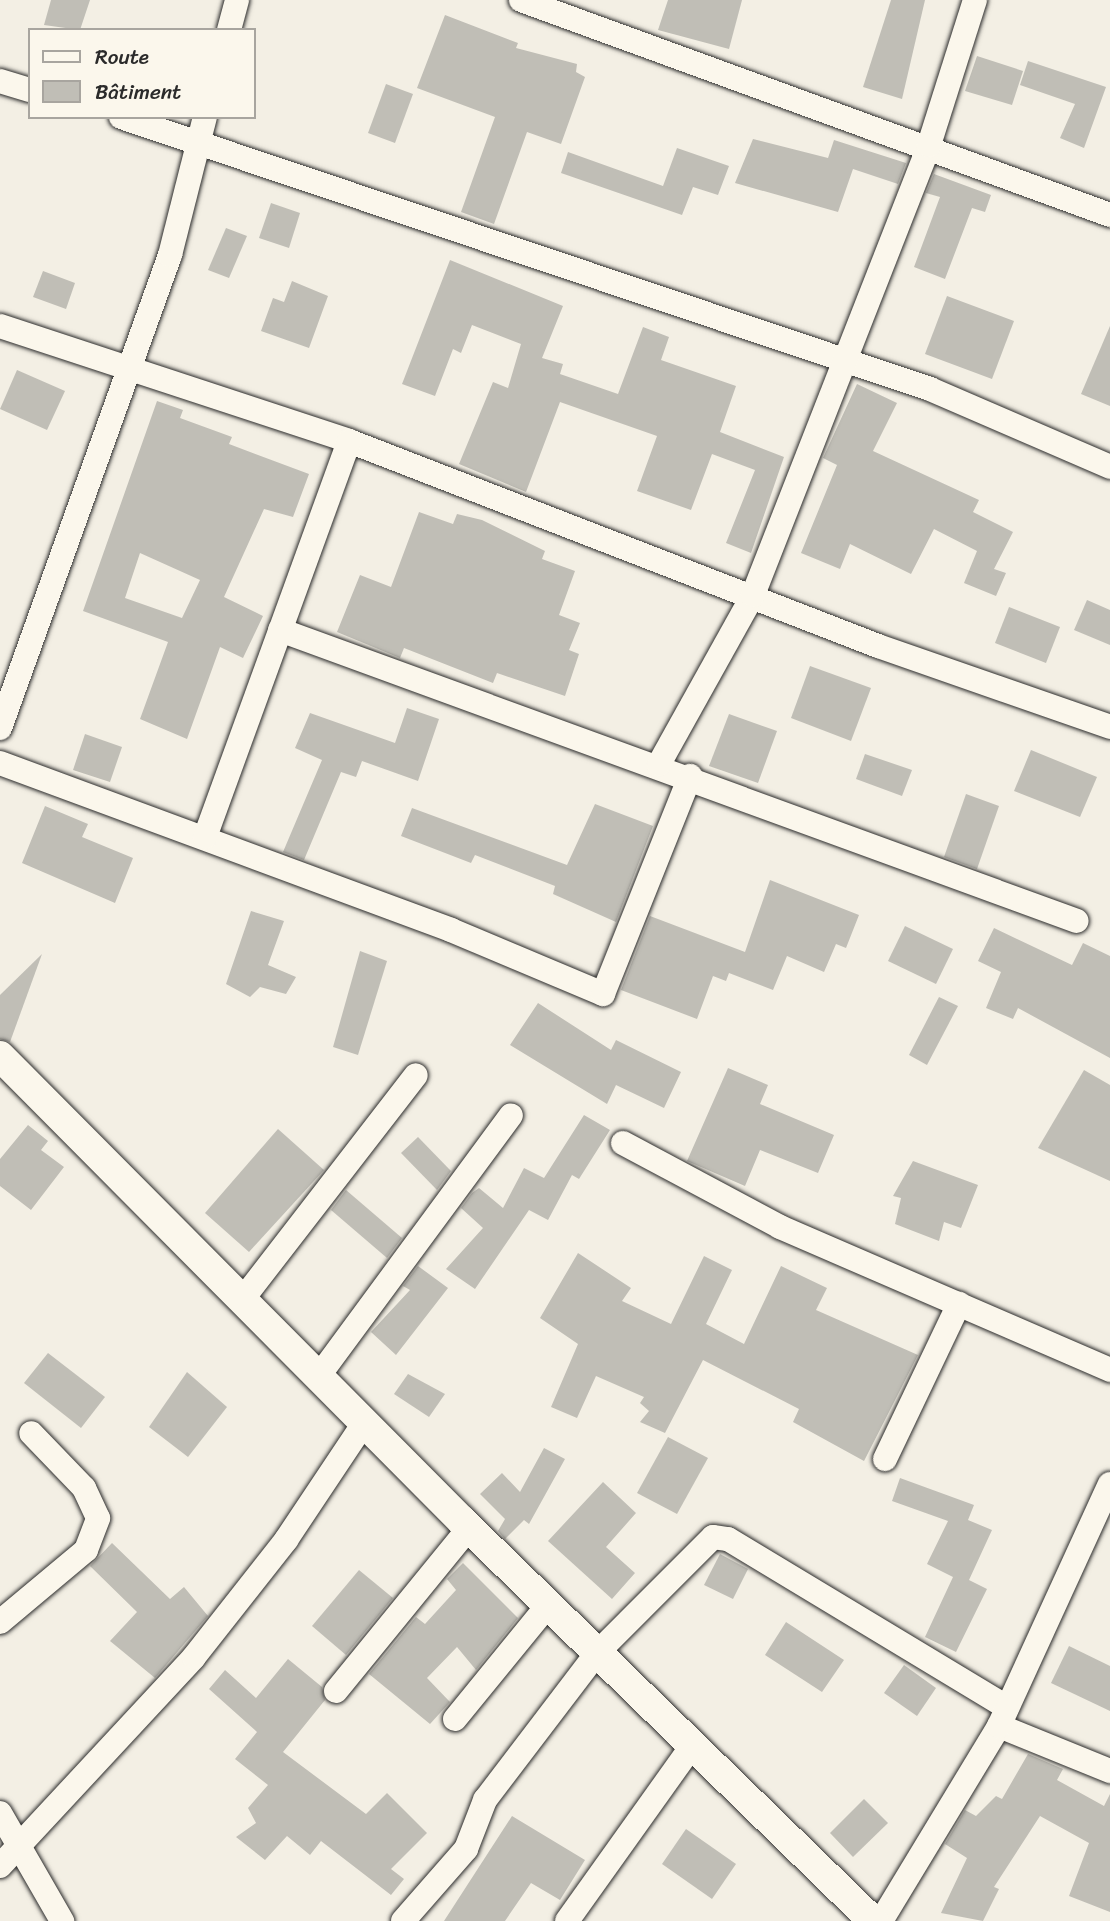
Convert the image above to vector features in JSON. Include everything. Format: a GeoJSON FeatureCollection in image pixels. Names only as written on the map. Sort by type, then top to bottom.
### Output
{"type":"FeatureCollection","features":[{"type":"Feature","properties":{"kind":"street"},"geometry":{"type":"LineString","coordinates":[[230,28],[237,0]]}},
{"type":"Feature","properties":{"kind":"street"},"geometry":{"type":"LineString","coordinates":[[521,0],[929,145],[1110,215]]}},
{"type":"Feature","properties":{"kind":"street"},"geometry":{"type":"LineString","coordinates":[[659,764],[753,595],[929,145],[975,0]]}},
{"type":"Feature","properties":{"kind":"street"},"geometry":{"type":"LineString","coordinates":[[0,81],[28,89]]}},
{"type":"Feature","properties":{"kind":"street"},"geometry":{"type":"LineString","coordinates":[[134,119],[202,129],[844,363],[930,389],[1110,467]]}},
{"type":"Feature","properties":{"kind":"street"},"geometry":{"type":"LineString","coordinates":[[0,728],[131,370],[170,255],[202,129]]}},
{"type":"Feature","properties":{"kind":"street"},"geometry":{"type":"LineString","coordinates":[[0,326],[349,441],[1110,727]]}},
{"type":"Feature","properties":{"kind":"street"},"geometry":{"type":"LineString","coordinates":[[205,837],[349,441]]}},
{"type":"Feature","properties":{"kind":"street"},"geometry":{"type":"LineString","coordinates":[[280,630],[659,764],[1077,921]]}},
{"type":"Feature","properties":{"kind":"street"},"geometry":{"type":"LineString","coordinates":[[0,763],[205,837],[603,994],[690,776]]}},
{"type":"Feature","properties":{"kind":"street"},"geometry":{"type":"LineString","coordinates":[[0,1056],[469,1528],[866,1918],[1003,1717],[1110,1484]]}},
{"type":"Feature","properties":{"kind":"street"},"geometry":{"type":"LineString","coordinates":[[243,1300],[416,1075]]}},
{"type":"Feature","properties":{"kind":"street"},"geometry":{"type":"LineString","coordinates":[[318,1377],[511,1115]]}},
{"type":"Feature","properties":{"kind":"street"},"geometry":{"type":"LineString","coordinates":[[623,1143],[780,1227],[1110,1370]]}},
{"type":"Feature","properties":{"kind":"street"},"geometry":{"type":"LineString","coordinates":[[885,1459],[959,1304]]}},
{"type":"Feature","properties":{"kind":"street"},"geometry":{"type":"LineString","coordinates":[[0,1866],[194,1657],[286,1540],[364,1423]]}},
{"type":"Feature","properties":{"kind":"street"},"geometry":{"type":"LineString","coordinates":[[0,1622],[86,1550],[98,1518],[84,1488],[31,1433]]}},
{"type":"Feature","properties":{"kind":"street"},"geometry":{"type":"LineString","coordinates":[[335,1691],[469,1528]]}},
{"type":"Feature","properties":{"kind":"street"},"geometry":{"type":"LineString","coordinates":[[403,1921],[466,1849],[485,1800],[597,1653],[701,1543],[729,1539],[1003,1717],[1110,1771]]}},
{"type":"Feature","properties":{"kind":"street"},"geometry":{"type":"LineString","coordinates":[[455,1719],[548,1605]]}},
{"type":"Feature","properties":{"kind":"street"},"geometry":{"type":"LineString","coordinates":[[567,1921],[692,1746]]}},
{"type":"Feature","properties":{"kind":"street"},"geometry":{"type":"LineString","coordinates":[[0,1813],[62,1921]]}},
{"type":"Feature","properties":{"kind":"building"},"geometry":{"type":"Polygon","coordinates":[[[51,0],[90,0],[81,28],[44,25],[51,0]]]}},
{"type":"Feature","properties":{"kind":"building"},"geometry":{"type":"Polygon","coordinates":[[[668,0],[742,0],[729,49],[658,30],[668,0]]]}},
{"type":"Feature","properties":{"kind":"building"},"geometry":{"type":"Polygon","coordinates":[[[891,0],[925,0],[902,99],[863,87],[891,0]]]}},
{"type":"Feature","properties":{"kind":"building"},"geometry":{"type":"Polygon","coordinates":[[[445,15],[518,43],[516,48],[577,64],[576,72],[585,77],[561,144],[527,132],[494,224],[461,212],[495,117],[417,88],[445,15]]]}},
{"type":"Feature","properties":{"kind":"building"},"geometry":{"type":"Polygon","coordinates":[[[977,56],[1023,71],[1012,105],[965,91],[977,56]]]}},
{"type":"Feature","properties":{"kind":"building"},"geometry":{"type":"Polygon","coordinates":[[[1028,61],[1106,87],[1084,148],[1060,138],[1075,104],[1020,85],[1028,61]]]}},
{"type":"Feature","properties":{"kind":"building"},"geometry":{"type":"Polygon","coordinates":[[[386,84],[413,94],[395,143],[368,133],[386,84]]]}},
{"type":"Feature","properties":{"kind":"building"},"geometry":{"type":"Polygon","coordinates":[[[753,139],[828,158],[834,140],[906,163],[898,184],[853,169],[838,212],[735,183],[753,139]]]}},
{"type":"Feature","properties":{"kind":"building"},"geometry":{"type":"Polygon","coordinates":[[[677,148],[729,166],[718,195],[693,187],[682,215],[561,173],[568,152],[663,186],[677,148]]]}},
{"type":"Feature","properties":{"kind":"building"},"geometry":{"type":"Polygon","coordinates":[[[934,174],[991,195],[985,212],[972,208],[945,279],[914,267],[940,197],[926,193],[934,174]]]}},
{"type":"Feature","properties":{"kind":"building"},"geometry":{"type":"Polygon","coordinates":[[[271,203],[300,213],[289,248],[259,238],[271,203]]]}},
{"type":"Feature","properties":{"kind":"building"},"geometry":{"type":"Polygon","coordinates":[[[226,228],[247,236],[229,278],[208,270],[226,228]]]}},
{"type":"Feature","properties":{"kind":"building"},"geometry":{"type":"Polygon","coordinates":[[[450,260],[563,306],[542,358],[563,364],[560,374],[618,394],[643,327],[669,337],[661,360],[736,386],[720,432],[784,457],[751,553],[726,543],[755,470],[712,454],[691,510],[637,491],[657,436],[560,402],[526,492],[459,464],[493,382],[508,388],[521,344],[472,325],[461,353],[453,349],[435,396],[402,384],[450,260]]]}},
{"type":"Feature","properties":{"kind":"building"},"geometry":{"type":"Polygon","coordinates":[[[43,271],[75,283],[66,309],[33,297],[43,271]]]}},
{"type":"Feature","properties":{"kind":"building"},"geometry":{"type":"Polygon","coordinates":[[[292,281],[328,296],[309,348],[261,331],[273,298],[284,302],[292,281]]]}},
{"type":"Feature","properties":{"kind":"building"},"geometry":{"type":"Polygon","coordinates":[[[947,296],[1014,321],[992,379],[925,354],[947,296]]]}},
{"type":"Feature","properties":{"kind":"building"},"geometry":{"type":"Polygon","coordinates":[[[1110,326],[1110,406],[1081,394],[1110,326]]]}},
{"type":"Feature","properties":{"kind":"building"},"geometry":{"type":"Polygon","coordinates":[[[17,370],[65,391],[47,430],[0,409],[17,370]]]}},
{"type":"Feature","properties":{"kind":"building"},"geometry":{"type":"Polygon","coordinates":[[[857,384],[897,403],[873,451],[979,500],[973,512],[1013,532],[994,569],[1006,573],[996,596],[964,583],[977,551],[934,529],[911,574],[850,544],[840,569],[801,553],[837,465],[823,458],[857,384]]]}},
{"type":"Feature","properties":{"kind":"building"},"geometry":{"type":"Polygon","coordinates":[[[157,401],[183,410],[180,418],[232,437],[229,444],[309,474],[293,517],[264,509],[224,597],[263,616],[243,658],[220,647],[187,739],[140,719],[168,642],[83,611],[157,401]],[[140,553],[125,598],[182,618],[200,580],[140,553]]]}},
{"type":"Feature","properties":{"kind":"building"},"geometry":{"type":"Polygon","coordinates":[[[419,512],[453,524],[457,514],[482,520],[545,551],[542,559],[575,571],[559,615],[580,623],[569,650],[579,654],[565,696],[497,673],[493,683],[404,648],[400,658],[337,632],[360,575],[391,587],[419,512]]]}},
{"type":"Feature","properties":{"kind":"building"},"geometry":{"type":"Polygon","coordinates":[[[1087,600],[1110,610],[1110,645],[1074,630],[1087,600]]]}},
{"type":"Feature","properties":{"kind":"building"},"geometry":{"type":"Polygon","coordinates":[[[1009,607],[1060,627],[1046,663],[995,643],[1009,607]]]}},
{"type":"Feature","properties":{"kind":"building"},"geometry":{"type":"Polygon","coordinates":[[[810,666],[871,688],[851,741],[791,718],[810,666]]]}},
{"type":"Feature","properties":{"kind":"building"},"geometry":{"type":"Polygon","coordinates":[[[407,708],[439,719],[418,781],[362,761],[356,777],[341,772],[304,860],[283,852],[322,760],[295,748],[310,713],[395,743],[407,708]]]}},
{"type":"Feature","properties":{"kind":"building"},"geometry":{"type":"Polygon","coordinates":[[[729,714],[777,731],[758,783],[709,766],[729,714]]]}},
{"type":"Feature","properties":{"kind":"building"},"geometry":{"type":"Polygon","coordinates":[[[85,734],[122,747],[110,782],[73,770],[85,734]]]}},
{"type":"Feature","properties":{"kind":"building"},"geometry":{"type":"Polygon","coordinates":[[[1031,750],[1097,777],[1080,817],[1014,791],[1031,750]]]}},
{"type":"Feature","properties":{"kind":"building"},"geometry":{"type":"Polygon","coordinates":[[[865,754],[912,770],[902,796],[856,779],[865,754]]]}},
{"type":"Feature","properties":{"kind":"building"},"geometry":{"type":"Polygon","coordinates":[[[966,794],[999,806],[977,869],[944,857],[966,794]]]}},
{"type":"Feature","properties":{"kind":"building"},"geometry":{"type":"Polygon","coordinates":[[[595,804],[653,826],[616,922],[553,894],[555,886],[475,855],[471,863],[401,836],[412,808],[567,865],[595,804]]]}},
{"type":"Feature","properties":{"kind":"building"},"geometry":{"type":"Polygon","coordinates":[[[45,806],[88,824],[82,837],[133,858],[115,903],[22,863],[45,806]]]}},
{"type":"Feature","properties":{"kind":"building"},"geometry":{"type":"Polygon","coordinates":[[[770,880],[859,915],[846,948],[836,944],[824,972],[787,956],[773,990],[729,973],[726,981],[713,976],[697,1019],[621,990],[650,916],[745,952],[770,880]]]}},
{"type":"Feature","properties":{"kind":"building"},"geometry":{"type":"Polygon","coordinates":[[[251,911],[284,921],[268,965],[296,977],[286,994],[260,987],[250,997],[226,984],[251,911]]]}},
{"type":"Feature","properties":{"kind":"building"},"geometry":{"type":"Polygon","coordinates":[[[905,926],[953,949],[936,984],[888,961],[905,926]]]}},
{"type":"Feature","properties":{"kind":"building"},"geometry":{"type":"Polygon","coordinates":[[[994,928],[1072,965],[1083,943],[1110,956],[1110,1058],[1018,1008],[1013,1019],[986,1008],[1001,972],[978,961],[994,928]]]}},
{"type":"Feature","properties":{"kind":"building"},"geometry":{"type":"Polygon","coordinates":[[[360,951],[387,961],[358,1055],[333,1047],[360,951]]]}},
{"type":"Feature","properties":{"kind":"building"},"geometry":{"type":"Polygon","coordinates":[[[42,954],[10,1042],[0,1039],[0,995],[42,954]]]}},
{"type":"Feature","properties":{"kind":"building"},"geometry":{"type":"Polygon","coordinates":[[[939,997],[958,1006],[927,1065],[909,1055],[939,997]]]}},
{"type":"Feature","properties":{"kind":"building"},"geometry":{"type":"Polygon","coordinates":[[[538,1003],[611,1050],[616,1040],[681,1072],[664,1108],[616,1085],[607,1104],[510,1045],[538,1003]]]}},
{"type":"Feature","properties":{"kind":"building"},"geometry":{"type":"Polygon","coordinates":[[[728,1068],[768,1085],[760,1104],[834,1135],[818,1173],[760,1150],[745,1186],[687,1161],[728,1068]]]}},
{"type":"Feature","properties":{"kind":"building"},"geometry":{"type":"Polygon","coordinates":[[[1084,1070],[1110,1085],[1110,1181],[1038,1148],[1084,1070]]]}},
{"type":"Feature","properties":{"kind":"building"},"geometry":{"type":"Polygon","coordinates":[[[584,1115],[610,1130],[579,1179],[572,1175],[548,1220],[529,1210],[475,1289],[446,1269],[483,1228],[461,1208],[472,1193],[479,1188],[503,1208],[524,1168],[544,1178],[584,1115]]]}},
{"type":"Feature","properties":{"kind":"building"},"geometry":{"type":"Polygon","coordinates":[[[28,1125],[48,1141],[41,1150],[64,1167],[31,1210],[0,1186],[0,1159],[28,1125]]]}},
{"type":"Feature","properties":{"kind":"building"},"geometry":{"type":"Polygon","coordinates":[[[278,1129],[324,1170],[249,1252],[205,1213],[278,1129]]]}},
{"type":"Feature","properties":{"kind":"building"},"geometry":{"type":"Polygon","coordinates":[[[418,1137],[451,1171],[437,1190],[401,1153],[418,1137]]]}},
{"type":"Feature","properties":{"kind":"building"},"geometry":{"type":"Polygon","coordinates":[[[913,1161],[978,1185],[961,1228],[944,1222],[939,1241],[895,1224],[901,1198],[893,1196],[913,1161]]]}},
{"type":"Feature","properties":{"kind":"building"},"geometry":{"type":"Polygon","coordinates":[[[346,1190],[402,1238],[387,1258],[331,1210],[346,1190]]]}},
{"type":"Feature","properties":{"kind":"building"},"geometry":{"type":"Polygon","coordinates":[[[578,1253],[631,1288],[622,1301],[671,1324],[704,1256],[732,1270],[706,1324],[744,1344],[781,1266],[827,1288],[816,1310],[918,1355],[864,1461],[793,1422],[799,1409],[703,1360],[665,1433],[640,1422],[649,1411],[640,1403],[644,1397],[596,1376],[577,1418],[551,1407],[578,1344],[540,1318],[578,1253]]]}},
{"type":"Feature","properties":{"kind":"building"},"geometry":{"type":"Polygon","coordinates":[[[418,1266],[448,1288],[396,1355],[371,1332],[410,1290],[403,1286],[418,1266]]]}},
{"type":"Feature","properties":{"kind":"building"},"geometry":{"type":"Polygon","coordinates":[[[48,1353],[105,1397],[81,1428],[24,1383],[48,1353]]]}},
{"type":"Feature","properties":{"kind":"building"},"geometry":{"type":"Polygon","coordinates":[[[187,1372],[227,1407],[188,1457],[149,1427],[187,1372]]]}},
{"type":"Feature","properties":{"kind":"building"},"geometry":{"type":"Polygon","coordinates":[[[408,1374],[445,1394],[429,1417],[394,1394],[408,1374]]]}},
{"type":"Feature","properties":{"kind":"building"},"geometry":{"type":"Polygon","coordinates":[[[668,1437],[708,1458],[677,1514],[637,1493],[668,1437]]]}},
{"type":"Feature","properties":{"kind":"building"},"geometry":{"type":"Polygon","coordinates":[[[544,1448],[565,1459],[529,1524],[524,1520],[505,1539],[498,1531],[505,1519],[480,1494],[502,1473],[520,1492],[544,1448]]]}},
{"type":"Feature","properties":{"kind":"building"},"geometry":{"type":"Polygon","coordinates":[[[900,1478],[974,1505],[968,1520],[992,1530],[969,1580],[987,1589],[956,1652],[925,1637],[953,1577],[927,1564],[948,1521],[892,1501],[900,1478]]]}},
{"type":"Feature","properties":{"kind":"building"},"geometry":{"type":"Polygon","coordinates":[[[603,1482],[636,1513],[606,1547],[635,1573],[612,1599],[548,1541],[603,1482]]]}},
{"type":"Feature","properties":{"kind":"building"},"geometry":{"type":"Polygon","coordinates":[[[112,1543],[170,1599],[184,1587],[208,1616],[155,1678],[110,1641],[137,1612],[90,1566],[112,1543]]]}},
{"type":"Feature","properties":{"kind":"building"},"geometry":{"type":"Polygon","coordinates":[[[720,1554],[748,1569],[733,1599],[704,1585],[720,1554]]]}},
{"type":"Feature","properties":{"kind":"building"},"geometry":{"type":"Polygon","coordinates":[[[463,1563],[518,1618],[476,1670],[457,1647],[427,1678],[450,1702],[430,1724],[369,1674],[416,1617],[425,1624],[456,1590],[447,1579],[463,1563]]]}},
{"type":"Feature","properties":{"kind":"building"},"geometry":{"type":"Polygon","coordinates":[[[359,1570],[393,1598],[346,1655],[312,1626],[359,1570]]]}},
{"type":"Feature","properties":{"kind":"building"},"geometry":{"type":"Polygon","coordinates":[[[786,1622],[844,1660],[822,1692],[765,1655],[786,1622]]]}},
{"type":"Feature","properties":{"kind":"building"},"geometry":{"type":"Polygon","coordinates":[[[1069,1646],[1110,1666],[1110,1711],[1051,1683],[1069,1646]]]}},
{"type":"Feature","properties":{"kind":"building"},"geometry":{"type":"Polygon","coordinates":[[[288,1659],[322,1687],[325,1700],[283,1752],[366,1814],[387,1793],[427,1833],[391,1869],[404,1879],[391,1895],[321,1841],[310,1855],[287,1836],[265,1860],[236,1837],[256,1823],[248,1808],[268,1785],[235,1759],[257,1732],[209,1689],[225,1670],[256,1698],[288,1659]]]}},
{"type":"Feature","properties":{"kind":"building"},"geometry":{"type":"Polygon","coordinates":[[[904,1665],[936,1688],[917,1716],[884,1693],[904,1665]]]}},
{"type":"Feature","properties":{"kind":"building"},"geometry":{"type":"Polygon","coordinates":[[[1028,1754],[1063,1769],[1057,1780],[1104,1806],[1110,1794],[1110,1912],[1069,1896],[1089,1843],[1040,1816],[994,1887],[999,1889],[983,1921],[941,1913],[967,1858],[945,1844],[965,1810],[976,1816],[996,1796],[1002,1799],[1028,1754]]]}},
{"type":"Feature","properties":{"kind":"building"},"geometry":{"type":"Polygon","coordinates":[[[864,1799],[888,1823],[853,1857],[830,1833],[864,1799]]]}},
{"type":"Feature","properties":{"kind":"building"},"geometry":{"type":"Polygon","coordinates":[[[512,1816],[585,1860],[560,1900],[531,1883],[505,1921],[444,1921],[512,1816]]]}},
{"type":"Feature","properties":{"kind":"building"},"geometry":{"type":"Polygon","coordinates":[[[686,1829],[736,1864],[712,1899],[662,1864],[686,1829]]]}}]}
